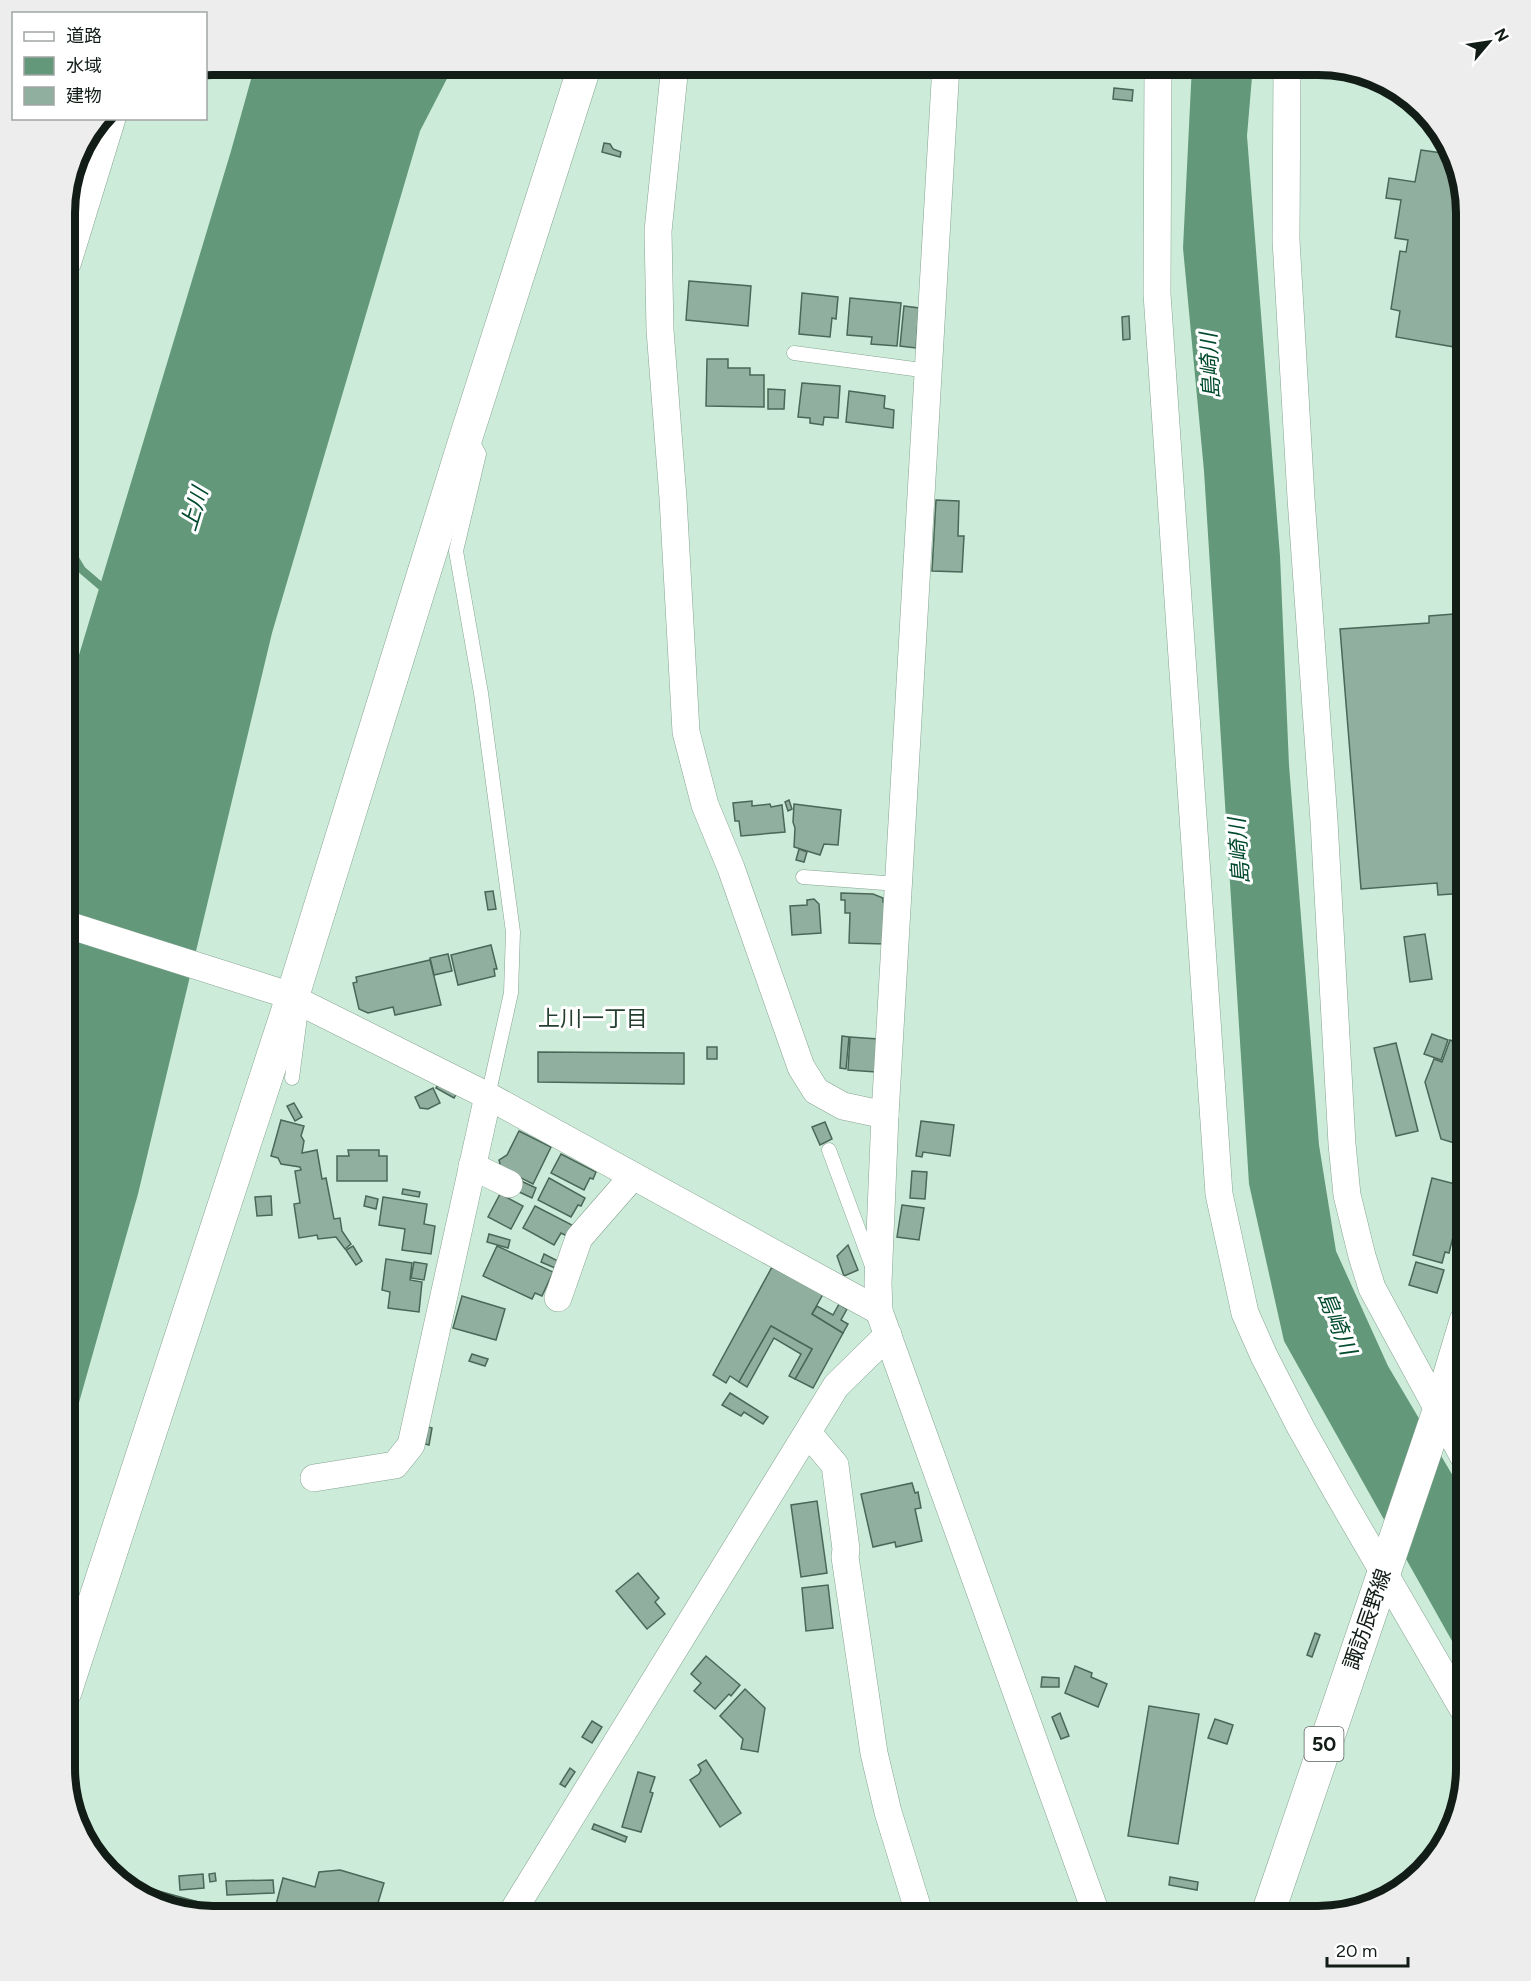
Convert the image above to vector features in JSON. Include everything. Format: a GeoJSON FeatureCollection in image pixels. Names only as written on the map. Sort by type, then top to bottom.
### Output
{"type":"FeatureCollection","features":[{"type":"Feature","properties":{"kind":"street"},"geometry":{"type":"LineString","coordinates":[[75,1658],[290,997],[582,75]]}},
{"type":"Feature","properties":{"kind":"street"},"geometry":{"type":"LineString","coordinates":[[674,75],[658,231],[660,330],[674,498],[686,732],[705,805],[731,868],[801,1067],[816,1091],[843,1106],[885,1115]]}},
{"type":"Feature","properties":{"kind":"street"},"geometry":{"type":"LineString","coordinates":[[945,75],[885,1115],[878,1283],[883,1323],[1093,1906]]}},
{"type":"Feature","properties":{"kind":"street"},"geometry":{"type":"LineString","coordinates":[[1158,75],[1157,294],[1219,1194],[1245,1312],[1264,1356],[1301,1428],[1386,1565],[1456,1694]]}},
{"type":"Feature","properties":{"kind":"street"},"geometry":{"type":"LineString","coordinates":[[1287,75],[1286,240],[1347,1195],[1372,1288],[1420,1373],[1436,1418],[1456,1446]]}},
{"type":"Feature","properties":{"kind":"street"},"geometry":{"type":"LineString","coordinates":[[75,228],[107,125]]}},
{"type":"Feature","properties":{"kind":"street"},"geometry":{"type":"LineString","coordinates":[[75,927],[290,997],[488,1096],[633,1176],[883,1323]]}},
{"type":"Feature","properties":{"kind":"street"},"geometry":{"type":"LineString","coordinates":[[314,1478],[395,1465],[411,1445],[488,1096]]}},
{"type":"Feature","properties":{"kind":"street"},"geometry":{"type":"LineString","coordinates":[[472,1166],[510,1184]]}},
{"type":"Feature","properties":{"kind":"street"},"geometry":{"type":"LineString","coordinates":[[558,1298],[579,1238],[633,1176]]}},
{"type":"Feature","properties":{"kind":"street"},"geometry":{"type":"LineString","coordinates":[[517,1906],[836,1386],[883,1323]]}},
{"type":"Feature","properties":{"kind":"street","name":"諏訪辰野線"},"geometry":{"type":"LineString","coordinates":[[1271,1906],[1456,1355]]}},
{"type":"Feature","properties":{"kind":"street"},"geometry":{"type":"LineString","coordinates":[[808,1433],[835,1465],[846,1549],[845,1557],[874,1753],[888,1812],[917,1906]]}},
{"type":"Feature","properties":{"kind":"lane"},"geometry":{"type":"LineString","coordinates":[[794,353],[928,371]]}},
{"type":"Feature","properties":{"kind":"lane"},"geometry":{"type":"LineString","coordinates":[[467,434],[479,454],[456,551],[481,693],[513,932],[511,993],[488,1096]]}},
{"type":"Feature","properties":{"kind":"lane"},"geometry":{"type":"LineString","coordinates":[[803,877],[898,884]]}},
{"type":"Feature","properties":{"kind":"lane"},"geometry":{"type":"LineString","coordinates":[[290,997],[292,1078]]}},
{"type":"Feature","properties":{"kind":"lane"},"geometry":{"type":"LineString","coordinates":[[829,1150],[878,1283]]}},
{"type":"Feature","properties":{"kind":"water","name":"上川"},"geometry":{"type":"Polygon","coordinates":[[[252,75],[449,75],[420,131],[272,633],[138,1194],[75,1417],[75,674],[252,75]]]}},
{"type":"Feature","properties":{"kind":"water","name":"島崎川"},"geometry":{"type":"Polygon","coordinates":[[[1192,75],[1252,75],[1247,136],[1280,556],[1289,765],[1319,1145],[1336,1251],[1388,1366],[1456,1481],[1456,1648],[1284,1341],[1249,1184],[1204,471],[1183,248],[1192,75]]]}},
{"type":"Feature","properties":{"kind":"building"},"geometry":{"type":"Polygon","coordinates":[[[1114,88],[1133,90],[1132,101],[1113,99],[1114,88]]]}},
{"type":"Feature","properties":{"kind":"building"},"geometry":{"type":"Polygon","coordinates":[[[604,143],[610,144],[613,149],[621,152],[620,157],[602,152],[604,143]]]}},
{"type":"Feature","properties":{"kind":"building"},"geometry":{"type":"Polygon","coordinates":[[[1421,150],[1442,153],[1455,195],[1456,347],[1396,337],[1400,311],[1391,309],[1400,251],[1406,252],[1408,240],[1395,238],[1401,200],[1386,198],[1389,178],[1415,182],[1421,150]]]}},
{"type":"Feature","properties":{"kind":"building"},"geometry":{"type":"Polygon","coordinates":[[[689,281],[751,286],[748,326],[686,320],[689,281]]]}},
{"type":"Feature","properties":{"kind":"building"},"geometry":{"type":"Polygon","coordinates":[[[802,293],[838,297],[836,319],[832,318],[830,337],[799,334],[802,293]]]}},
{"type":"Feature","properties":{"kind":"building"},"geometry":{"type":"Polygon","coordinates":[[[850,298],[901,303],[897,346],[871,344],[872,337],[847,335],[850,298]]]}},
{"type":"Feature","properties":{"kind":"building"},"geometry":{"type":"Polygon","coordinates":[[[904,306],[919,308],[916,348],[900,346],[904,306]]]}},
{"type":"Feature","properties":{"kind":"building"},"geometry":{"type":"Polygon","coordinates":[[[1129,316],[1130,339],[1123,340],[1122,317],[1129,316]]]}},
{"type":"Feature","properties":{"kind":"building"},"geometry":{"type":"Polygon","coordinates":[[[707,359],[728,359],[728,368],[750,368],[750,375],[764,375],[764,407],[706,406],[707,359]]]}},
{"type":"Feature","properties":{"kind":"building"},"geometry":{"type":"Polygon","coordinates":[[[802,383],[840,386],[838,418],[824,417],[823,425],[810,423],[810,418],[798,417],[802,383]]]}},
{"type":"Feature","properties":{"kind":"building"},"geometry":{"type":"Polygon","coordinates":[[[768,389],[785,390],[784,409],[768,409],[768,389]]]}},
{"type":"Feature","properties":{"kind":"building"},"geometry":{"type":"Polygon","coordinates":[[[849,391],[885,396],[884,408],[894,410],[893,428],[846,422],[849,391]]]}},
{"type":"Feature","properties":{"kind":"building"},"geometry":{"type":"Polygon","coordinates":[[[936,500],[959,501],[958,536],[964,536],[962,572],[932,571],[936,500]]]}},
{"type":"Feature","properties":{"kind":"building"},"geometry":{"type":"Polygon","coordinates":[[[1456,614],[1456,894],[1438,895],[1437,883],[1361,889],[1340,629],[1429,623],[1429,616],[1456,614]]]}},
{"type":"Feature","properties":{"kind":"building"},"geometry":{"type":"Polygon","coordinates":[[[789,800],[792,809],[788,811],[785,802],[789,800]]]}},
{"type":"Feature","properties":{"kind":"building"},"geometry":{"type":"Polygon","coordinates":[[[752,801],[752,806],[782,805],[785,832],[741,836],[739,821],[735,821],[733,803],[752,801]]]}},
{"type":"Feature","properties":{"kind":"building"},"geometry":{"type":"Polygon","coordinates":[[[794,804],[841,810],[838,845],[824,844],[820,855],[794,847],[794,804]]]}},
{"type":"Feature","properties":{"kind":"building"},"geometry":{"type":"Polygon","coordinates":[[[799,849],[807,852],[804,862],[796,860],[799,849]]]}},
{"type":"Feature","properties":{"kind":"building"},"geometry":{"type":"Polygon","coordinates":[[[493,891],[496,909],[488,910],[485,892],[493,891]]]}},
{"type":"Feature","properties":{"kind":"building"},"geometry":{"type":"Polygon","coordinates":[[[841,893],[873,894],[883,898],[883,902],[886,902],[885,944],[849,943],[850,913],[845,913],[845,900],[841,900],[841,893]]]}},
{"type":"Feature","properties":{"kind":"building"},"geometry":{"type":"Polygon","coordinates":[[[814,899],[819,904],[821,933],[792,935],[790,906],[807,905],[807,900],[814,899]]]}},
{"type":"Feature","properties":{"kind":"building"},"geometry":{"type":"Polygon","coordinates":[[[1425,934],[1432,979],[1410,982],[1404,937],[1425,934]]]}},
{"type":"Feature","properties":{"kind":"building"},"geometry":{"type":"Polygon","coordinates":[[[491,945],[497,969],[494,969],[495,976],[458,985],[451,955],[491,945]]]}},
{"type":"Feature","properties":{"kind":"building"},"geometry":{"type":"Polygon","coordinates":[[[448,954],[452,971],[434,975],[430,958],[448,954]]]}},
{"type":"Feature","properties":{"kind":"building"},"geometry":{"type":"Polygon","coordinates":[[[430,960],[441,1005],[395,1015],[393,1007],[368,1013],[359,1009],[353,983],[357,982],[356,977],[430,960]]]}},
{"type":"Feature","properties":{"kind":"building"},"geometry":{"type":"Polygon","coordinates":[[[1432,1034],[1448,1040],[1441,1060],[1424,1054],[1432,1034]]]}},
{"type":"Feature","properties":{"kind":"building"},"geometry":{"type":"Polygon","coordinates":[[[842,1036],[849,1037],[846,1069],[840,1068],[842,1036]]]}},
{"type":"Feature","properties":{"kind":"building"},"geometry":{"type":"Polygon","coordinates":[[[850,1037],[878,1039],[876,1072],[848,1070],[850,1037]]]}},
{"type":"Feature","properties":{"kind":"building"},"geometry":{"type":"Polygon","coordinates":[[[1450,1040],[1456,1043],[1456,1144],[1441,1139],[1425,1082],[1434,1059],[1442,1062],[1450,1040]]]}},
{"type":"Feature","properties":{"kind":"building"},"geometry":{"type":"Polygon","coordinates":[[[1396,1043],[1418,1131],[1396,1136],[1374,1048],[1396,1043]]]}},
{"type":"Feature","properties":{"kind":"building"},"geometry":{"type":"Polygon","coordinates":[[[707,1047],[717,1047],[717,1059],[707,1059],[707,1047]]]}},
{"type":"Feature","properties":{"kind":"building"},"geometry":{"type":"Polygon","coordinates":[[[538,1052],[684,1053],[684,1084],[538,1082],[538,1052]]]}},
{"type":"Feature","properties":{"kind":"building"},"geometry":{"type":"Polygon","coordinates":[[[440,1082],[458,1091],[454,1098],[436,1088],[440,1082]]]}},
{"type":"Feature","properties":{"kind":"building"},"geometry":{"type":"Polygon","coordinates":[[[433,1088],[440,1103],[428,1109],[420,1108],[415,1097],[433,1088]]]}},
{"type":"Feature","properties":{"kind":"building"},"geometry":{"type":"Polygon","coordinates":[[[294,1103],[302,1117],[295,1121],[287,1106],[294,1103]]]}},
{"type":"Feature","properties":{"kind":"building"},"geometry":{"type":"Polygon","coordinates":[[[281,1120],[304,1126],[301,1136],[304,1141],[302,1153],[317,1150],[322,1179],[326,1178],[334,1219],[340,1218],[342,1231],[351,1244],[345,1249],[336,1237],[318,1239],[317,1235],[299,1238],[294,1204],[300,1203],[295,1171],[301,1170],[300,1167],[281,1164],[278,1158],[271,1156],[281,1120]]]}},
{"type":"Feature","properties":{"kind":"building"},"geometry":{"type":"Polygon","coordinates":[[[921,1121],[954,1125],[950,1156],[923,1152],[922,1157],[916,1156],[921,1121]]]}},
{"type":"Feature","properties":{"kind":"building"},"geometry":{"type":"Polygon","coordinates":[[[825,1122],[832,1139],[820,1145],[812,1127],[825,1122]]]}},
{"type":"Feature","properties":{"kind":"building"},"geometry":{"type":"Polygon","coordinates":[[[519,1131],[551,1147],[533,1184],[501,1168],[499,1160],[507,1155],[519,1131]]]}},
{"type":"Feature","properties":{"kind":"building"},"geometry":{"type":"Polygon","coordinates":[[[348,1150],[379,1150],[379,1156],[387,1156],[387,1181],[337,1181],[337,1156],[349,1156],[348,1150]]]}},
{"type":"Feature","properties":{"kind":"building"},"geometry":{"type":"Polygon","coordinates":[[[561,1154],[596,1172],[584,1190],[551,1173],[561,1154]]]}},
{"type":"Feature","properties":{"kind":"building"},"geometry":{"type":"Polygon","coordinates":[[[912,1171],[927,1172],[925,1199],[910,1198],[912,1171]]]}},
{"type":"Feature","properties":{"kind":"building"},"geometry":{"type":"Polygon","coordinates":[[[549,1178],[585,1198],[571,1217],[538,1200],[549,1178]]]}},
{"type":"Feature","properties":{"kind":"building"},"geometry":{"type":"Polygon","coordinates":[[[1432,1178],[1456,1184],[1456,1225],[1449,1253],[1445,1252],[1442,1263],[1413,1255],[1432,1178]]]}},
{"type":"Feature","properties":{"kind":"building"},"geometry":{"type":"Polygon","coordinates":[[[519,1180],[536,1188],[532,1198],[515,1190],[519,1180]]]}},
{"type":"Feature","properties":{"kind":"building"},"geometry":{"type":"Polygon","coordinates":[[[403,1189],[420,1192],[419,1197],[402,1194],[403,1189]]]}},
{"type":"Feature","properties":{"kind":"building"},"geometry":{"type":"Polygon","coordinates":[[[500,1194],[523,1206],[511,1229],[488,1217],[500,1194]]]}},
{"type":"Feature","properties":{"kind":"building"},"geometry":{"type":"Polygon","coordinates":[[[271,1196],[272,1215],[257,1216],[255,1197],[271,1196]]]}},
{"type":"Feature","properties":{"kind":"building"},"geometry":{"type":"Polygon","coordinates":[[[366,1196],[378,1199],[376,1209],[364,1206],[366,1196]]]}},
{"type":"Feature","properties":{"kind":"building"},"geometry":{"type":"Polygon","coordinates":[[[383,1197],[427,1204],[424,1224],[435,1226],[431,1254],[402,1250],[405,1229],[379,1225],[383,1197]]]}},
{"type":"Feature","properties":{"kind":"building"},"geometry":{"type":"Polygon","coordinates":[[[902,1205],[924,1208],[919,1240],[897,1237],[902,1205]]]}},
{"type":"Feature","properties":{"kind":"building"},"geometry":{"type":"Polygon","coordinates":[[[535,1206],[572,1225],[567,1236],[561,1233],[554,1245],[523,1228],[535,1206]]]}},
{"type":"Feature","properties":{"kind":"building"},"geometry":{"type":"Polygon","coordinates":[[[489,1234],[510,1240],[508,1248],[487,1242],[489,1234]]]}},
{"type":"Feature","properties":{"kind":"building"},"geometry":{"type":"Polygon","coordinates":[[[848,1245],[858,1270],[844,1276],[837,1256],[848,1245]]]}},
{"type":"Feature","properties":{"kind":"building"},"geometry":{"type":"Polygon","coordinates":[[[353,1246],[362,1261],[356,1265],[346,1250],[353,1246]]]}},
{"type":"Feature","properties":{"kind":"building"},"geometry":{"type":"Polygon","coordinates":[[[497,1246],[553,1272],[542,1296],[535,1293],[532,1299],[483,1276],[497,1246]]]}},
{"type":"Feature","properties":{"kind":"building"},"geometry":{"type":"Polygon","coordinates":[[[544,1254],[558,1261],[555,1268],[541,1262],[544,1254]]]}},
{"type":"Feature","properties":{"kind":"building"},"geometry":{"type":"Polygon","coordinates":[[[386,1259],[412,1263],[410,1280],[422,1282],[419,1312],[388,1308],[390,1292],[382,1290],[386,1259]]]}},
{"type":"Feature","properties":{"kind":"building"},"geometry":{"type":"Polygon","coordinates":[[[414,1262],[427,1264],[424,1280],[411,1278],[414,1262]]]}},
{"type":"Feature","properties":{"kind":"building"},"geometry":{"type":"Polygon","coordinates":[[[1416,1262],[1444,1270],[1437,1293],[1409,1285],[1416,1262]]]}},
{"type":"Feature","properties":{"kind":"building"},"geometry":{"type":"Polygon","coordinates":[[[772,1267],[823,1294],[812,1314],[843,1333],[813,1388],[795,1379],[812,1349],[771,1326],[739,1382],[730,1376],[726,1383],[713,1375],[772,1267]]]}},
{"type":"Feature","properties":{"kind":"building"},"geometry":{"type":"Polygon","coordinates":[[[462,1296],[505,1309],[496,1340],[453,1328],[462,1296]]]}},
{"type":"Feature","properties":{"kind":"building"},"geometry":{"type":"Polygon","coordinates":[[[839,1304],[847,1309],[841,1320],[848,1324],[843,1333],[812,1314],[817,1306],[833,1315],[839,1304]]]}},
{"type":"Feature","properties":{"kind":"building"},"geometry":{"type":"Polygon","coordinates":[[[771,1326],[812,1349],[795,1379],[789,1376],[801,1354],[774,1338],[747,1387],[739,1382],[771,1326]]]}},
{"type":"Feature","properties":{"kind":"building"},"geometry":{"type":"Polygon","coordinates":[[[472,1354],[488,1359],[485,1366],[469,1361],[472,1354]]]}},
{"type":"Feature","properties":{"kind":"building"},"geometry":{"type":"Polygon","coordinates":[[[730,1393],[768,1417],[763,1424],[744,1412],[741,1416],[722,1405],[730,1393]]]}},
{"type":"Feature","properties":{"kind":"building"},"geometry":{"type":"Polygon","coordinates":[[[428,1427],[432,1428],[429,1445],[425,1444],[428,1427]]]}},
{"type":"Feature","properties":{"kind":"building"},"geometry":{"type":"Polygon","coordinates":[[[912,1483],[915,1493],[918,1492],[921,1508],[915,1509],[922,1541],[896,1547],[895,1542],[873,1547],[861,1494],[912,1483]]]}},
{"type":"Feature","properties":{"kind":"building"},"geometry":{"type":"Polygon","coordinates":[[[817,1501],[827,1573],[801,1577],[791,1505],[817,1501]]]}},
{"type":"Feature","properties":{"kind":"building"},"geometry":{"type":"Polygon","coordinates":[[[638,1573],[659,1598],[655,1602],[665,1614],[647,1629],[616,1591],[638,1573]]]}},
{"type":"Feature","properties":{"kind":"building"},"geometry":{"type":"Polygon","coordinates":[[[828,1585],[833,1628],[806,1631],[802,1588],[828,1585]]]}},
{"type":"Feature","properties":{"kind":"building"},"geometry":{"type":"Polygon","coordinates":[[[1315,1633],[1320,1635],[1312,1657],[1307,1655],[1315,1633]]]}},
{"type":"Feature","properties":{"kind":"building"},"geometry":{"type":"Polygon","coordinates":[[[706,1656],[740,1685],[715,1709],[694,1691],[701,1683],[691,1674],[706,1656]]]}},
{"type":"Feature","properties":{"kind":"building"},"geometry":{"type":"Polygon","coordinates":[[[1075,1666],[1092,1673],[1091,1677],[1107,1684],[1098,1707],[1065,1693],[1075,1666]]]}},
{"type":"Feature","properties":{"kind":"building"},"geometry":{"type":"Polygon","coordinates":[[[1042,1677],[1059,1678],[1059,1687],[1041,1687],[1042,1677]]]}},
{"type":"Feature","properties":{"kind":"building"},"geometry":{"type":"Polygon","coordinates":[[[745,1689],[765,1708],[758,1752],[741,1749],[743,1739],[720,1716],[745,1689]]]}},
{"type":"Feature","properties":{"kind":"building"},"geometry":{"type":"Polygon","coordinates":[[[1149,1706],[1199,1714],[1178,1844],[1128,1836],[1149,1706]]]}},
{"type":"Feature","properties":{"kind":"building"},"geometry":{"type":"Polygon","coordinates":[[[1060,1713],[1069,1736],[1061,1739],[1052,1717],[1060,1713]]]}},
{"type":"Feature","properties":{"kind":"building"},"geometry":{"type":"Polygon","coordinates":[[[1215,1719],[1233,1725],[1227,1744],[1208,1738],[1215,1719]]]}},
{"type":"Feature","properties":{"kind":"building"},"geometry":{"type":"Polygon","coordinates":[[[592,1721],[602,1727],[592,1743],[582,1737],[592,1721]]]}},
{"type":"Feature","properties":{"kind":"building"},"geometry":{"type":"Polygon","coordinates":[[[706,1760],[741,1813],[720,1827],[690,1780],[699,1774],[701,1770],[698,1765],[706,1760]]]}},
{"type":"Feature","properties":{"kind":"building"},"geometry":{"type":"Polygon","coordinates":[[[570,1768],[575,1772],[565,1787],[560,1784],[570,1768]]]}},
{"type":"Feature","properties":{"kind":"building"},"geometry":{"type":"Polygon","coordinates":[[[638,1772],[655,1777],[650,1792],[653,1793],[641,1832],[622,1827],[638,1772]]]}},
{"type":"Feature","properties":{"kind":"building"},"geometry":{"type":"Polygon","coordinates":[[[594,1824],[627,1837],[625,1842],[592,1829],[594,1824]]]}},
{"type":"Feature","properties":{"kind":"building"},"geometry":{"type":"Polygon","coordinates":[[[340,1870],[384,1883],[377,1906],[276,1906],[283,1878],[315,1887],[319,1872],[340,1870]]]}},
{"type":"Feature","properties":{"kind":"building"},"geometry":{"type":"Polygon","coordinates":[[[215,1873],[216,1881],[210,1882],[209,1874],[215,1873]]]}},
{"type":"Feature","properties":{"kind":"building"},"geometry":{"type":"Polygon","coordinates":[[[203,1874],[204,1888],[180,1890],[179,1876],[203,1874]]]}},
{"type":"Feature","properties":{"kind":"building"},"geometry":{"type":"Polygon","coordinates":[[[1170,1877],[1198,1882],[1197,1890],[1169,1885],[1170,1877]]]}},
{"type":"Feature","properties":{"kind":"building"},"geometry":{"type":"Polygon","coordinates":[[[273,1880],[274,1893],[227,1895],[226,1881],[273,1880]]]}},
{"type":"Feature","properties":{"kind":"building"},"geometry":{"type":"Polygon","coordinates":[[[142,1887],[206,1904],[195,1905],[177,1901],[142,1887]]]}},
{"type":"Feature","properties":{"kind":"waterway"},"geometry":{"type":"LineString","coordinates":[[75,558],[82,570],[109,593]]}},
{"type":"Feature","properties":{"kind":"district","name":"上川一丁目"},"geometry":{"type":"Point","coordinates":[593,1018]}}]}
